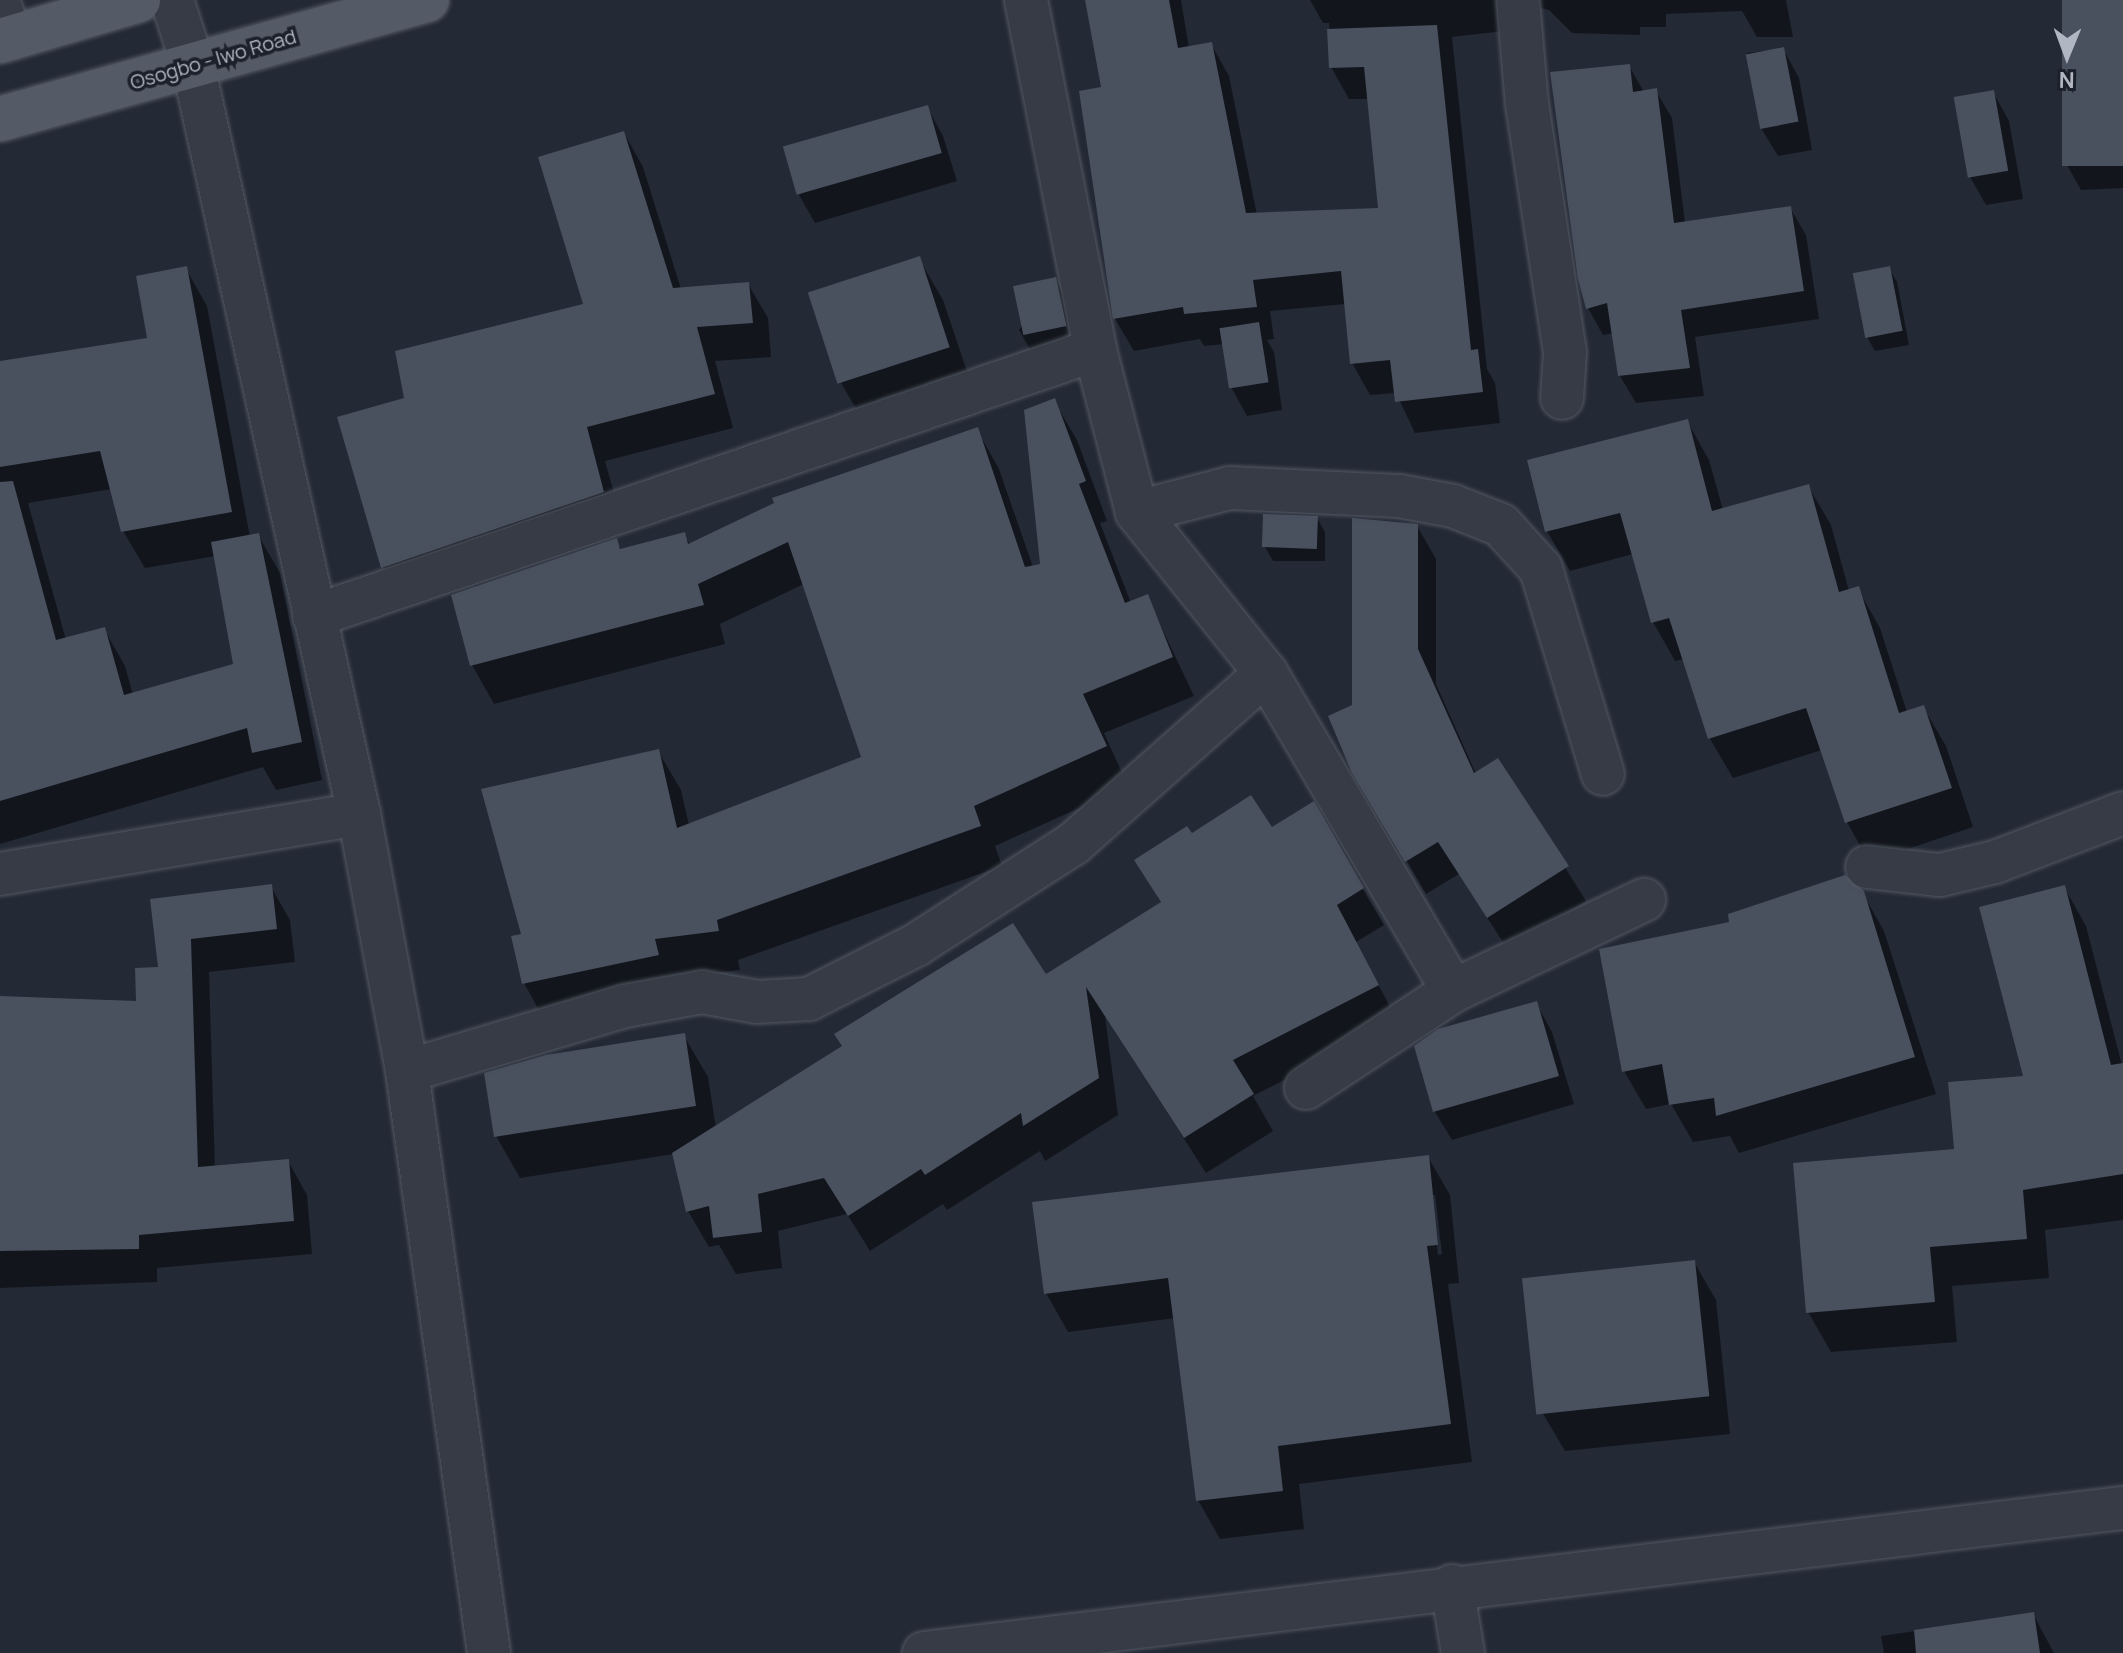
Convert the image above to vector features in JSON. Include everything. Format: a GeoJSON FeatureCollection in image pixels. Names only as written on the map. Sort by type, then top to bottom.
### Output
{"type":"FeatureCollection","features":[{"type":"Feature","properties":{"kind":"main road"},"geometry":{"type":"LineString","coordinates":[[4,28],[138,0]]}},
{"type":"Feature","properties":{"kind":"main road","name":"Osogbo - Iwo Road"},"geometry":{"type":"LineString","coordinates":[[0,119],[427,0]]}},
{"type":"Feature","properties":{"kind":"street"},"geometry":{"type":"LineString","coordinates":[[172,0],[193,65],[359,814],[407,1071],[489,1653]]}},
{"type":"Feature","properties":{"kind":"street"},"geometry":{"type":"LineString","coordinates":[[1026,0],[1095,350],[1137,512],[1266,673],[1453,991]]}},
{"type":"Feature","properties":{"kind":"street"},"geometry":{"type":"LineString","coordinates":[[1518,0],[1527,104],[1565,352],[1562,398]]}},
{"type":"Feature","properties":{"kind":"street"},"geometry":{"type":"LineString","coordinates":[[314,616],[1095,350]]}},
{"type":"Feature","properties":{"kind":"street"},"geometry":{"type":"LineString","coordinates":[[1137,512],[1230,488],[1399,496],[1453,506],[1501,525],[1541,569],[1603,774]]}},
{"type":"Feature","properties":{"kind":"street"},"geometry":{"type":"LineString","coordinates":[[407,1071],[625,1006],[702,992],[757,1002],[809,999],[916,945],[1073,844],[1266,673]]}},
{"type":"Feature","properties":{"kind":"street"},"geometry":{"type":"LineString","coordinates":[[1867,867],[1940,875],[1995,862],[2123,813]]}},
{"type":"Feature","properties":{"kind":"street"},"geometry":{"type":"LineString","coordinates":[[0,874],[359,814]]}},
{"type":"Feature","properties":{"kind":"street"},"geometry":{"type":"LineString","coordinates":[[1306,1088],[1453,991],[1644,900]]}},
{"type":"Feature","properties":{"kind":"street"},"geometry":{"type":"LineString","coordinates":[[924,1653],[1452,1586],[2123,1508]]}},
{"type":"Feature","properties":{"kind":"street"},"geometry":{"type":"LineString","coordinates":[[1452,1586],[1463,1653]]}},
{"type":"Feature","properties":{"kind":"building"},"geometry":{"type":"Polygon","coordinates":[[[1085,0],[1169,0],[1178,48],[1212,42],[1246,213],[1378,208],[1364,67],[1329,68],[1327,29],[1437,25],[1471,350],[1478,349],[1483,392],[1395,402],[1390,360],[1350,364],[1341,271],[1253,280],[1257,307],[1184,314],[1183,307],[1113,319],[1079,91],[1101,87],[1085,0]]]}},
{"type":"Feature","properties":{"kind":"building"},"geometry":{"type":"Polygon","coordinates":[[[2062,0],[2123,0],[2123,166],[2062,166],[2062,0]]]}},
{"type":"Feature","properties":{"kind":"building"},"geometry":{"type":"Polygon","coordinates":[[[1784,47],[1799,122],[1760,129],[1746,54],[1784,47]]]}},
{"type":"Feature","properties":{"kind":"building"},"geometry":{"type":"Polygon","coordinates":[[[1630,64],[1633,92],[1657,88],[1674,223],[1791,206],[1804,291],[1681,310],[1690,368],[1618,376],[1607,303],[1586,309],[1578,279],[1550,72],[1630,64]]]}},
{"type":"Feature","properties":{"kind":"building"},"geometry":{"type":"Polygon","coordinates":[[[1994,90],[2008,171],[1968,178],[1954,97],[1994,90]]]}},
{"type":"Feature","properties":{"kind":"building"},"geometry":{"type":"Polygon","coordinates":[[[928,105],[942,153],[797,195],[783,147],[928,105]]]}},
{"type":"Feature","properties":{"kind":"building"},"geometry":{"type":"Polygon","coordinates":[[[624,131],[673,288],[749,282],[753,323],[697,327],[715,394],[587,427],[604,492],[381,568],[337,417],[404,398],[395,351],[583,304],[538,157],[624,131]]]}},
{"type":"Feature","properties":{"kind":"building"},"geometry":{"type":"Polygon","coordinates":[[[920,256],[950,347],[837,384],[808,292],[920,256]]]}},
{"type":"Feature","properties":{"kind":"building"},"geometry":{"type":"Polygon","coordinates":[[[187,266],[232,512],[121,532],[100,451],[0,467],[0,361],[147,338],[136,276],[187,266]]]}},
{"type":"Feature","properties":{"kind":"building"},"geometry":{"type":"Polygon","coordinates":[[[1890,266],[1903,331],[1865,338],[1853,273],[1890,266]]]}},
{"type":"Feature","properties":{"kind":"building"},"geometry":{"type":"Polygon","coordinates":[[[1056,277],[1066,326],[1023,335],[1013,286],[1056,277]]]}},
{"type":"Feature","properties":{"kind":"building"},"geometry":{"type":"Polygon","coordinates":[[[1259,322],[1269,382],[1229,389],[1219,328],[1259,322]]]}},
{"type":"Feature","properties":{"kind":"building"},"geometry":{"type":"Polygon","coordinates":[[[1055,398],[1086,481],[1079,484],[1125,603],[1148,594],[1173,657],[1083,694],[1107,746],[974,806],[981,826],[717,920],[719,931],[655,939],[659,955],[522,984],[511,936],[521,934],[481,789],[659,749],[677,828],[861,757],[788,542],[698,584],[704,605],[470,666],[451,595],[617,538],[620,549],[685,532],[688,544],[774,503],[772,498],[978,427],[1025,567],[1040,564],[1024,410],[1055,398]]]}},
{"type":"Feature","properties":{"kind":"building"},"geometry":{"type":"Polygon","coordinates":[[[1688,419],[1712,511],[1809,484],[1839,592],[1859,586],[1899,713],[1924,705],[1952,788],[1845,823],[1806,708],[1708,739],[1669,618],[1651,623],[1620,513],[1545,532],[1527,460],[1688,419]]]}},
{"type":"Feature","properties":{"kind":"building"},"geometry":{"type":"Polygon","coordinates":[[[13,481],[56,640],[105,627],[124,695],[233,664],[211,542],[259,533],[302,742],[252,753],[247,728],[0,801],[0,482],[13,481]]]}},
{"type":"Feature","properties":{"kind":"building"},"geometry":{"type":"Polygon","coordinates":[[[1263,514],[1318,516],[1317,549],[1262,547],[1263,514]]]}},
{"type":"Feature","properties":{"kind":"building"},"geometry":{"type":"Polygon","coordinates":[[[1352,518],[1418,524],[1418,649],[1474,773],[1498,758],[1569,866],[1487,918],[1438,842],[1405,862],[1352,773],[1328,716],[1352,705],[1352,518]]]}},
{"type":"Feature","properties":{"kind":"building"},"geometry":{"type":"Polygon","coordinates":[[[1251,795],[1272,827],[1314,801],[1364,888],[1337,905],[1379,985],[1233,1060],[1254,1094],[1184,1138],[1086,987],[1099,1078],[1023,1126],[1021,1113],[925,1175],[921,1169],[848,1216],[824,1178],[758,1194],[762,1232],[713,1238],[709,1206],[686,1212],[672,1153],[842,1046],[834,1034],[1013,923],[1046,974],[1161,902],[1134,860],[1187,826],[1192,833],[1251,795]]]}},
{"type":"Feature","properties":{"kind":"building"},"geometry":{"type":"Polygon","coordinates":[[[1845,875],[1864,891],[1915,1057],[1716,1116],[1714,1098],[1669,1105],[1662,1064],[1622,1072],[1599,949],[1729,922],[1728,914],[1845,875]]]}},
{"type":"Feature","properties":{"kind":"building"},"geometry":{"type":"Polygon","coordinates":[[[272,884],[277,929],[191,939],[198,1167],[289,1159],[294,1221],[139,1235],[139,1249],[0,1251],[0,996],[136,1001],[135,968],[158,967],[150,899],[272,884]]]}},
{"type":"Feature","properties":{"kind":"building"},"geometry":{"type":"Polygon","coordinates":[[[2065,885],[2111,1065],[2123,1063],[2123,1174],[2023,1190],[2027,1239],[1930,1247],[1935,1302],[1806,1313],[1793,1163],[1954,1149],[1948,1082],[2023,1076],[1979,907],[2065,885]]]}},
{"type":"Feature","properties":{"kind":"building"},"geometry":{"type":"Polygon","coordinates":[[[1537,1001],[1559,1076],[1433,1112],[1414,1046],[1438,1029],[1537,1001]]]}},
{"type":"Feature","properties":{"kind":"building"},"geometry":{"type":"Polygon","coordinates":[[[685,1033],[696,1106],[494,1137],[484,1073],[546,1055],[685,1033]]]}},
{"type":"Feature","properties":{"kind":"building"},"geometry":{"type":"Polygon","coordinates":[[[1429,1155],[1438,1245],[1427,1246],[1451,1424],[1278,1446],[1283,1491],[1196,1501],[1168,1278],[1044,1294],[1032,1202],[1429,1155]]]}},
{"type":"Feature","properties":{"kind":"building"},"geometry":{"type":"Polygon","coordinates":[[[1695,1260],[1709,1396],[1536,1414],[1522,1278],[1695,1260]]]}},
{"type":"Feature","properties":{"kind":"building"},"geometry":{"type":"Polygon","coordinates":[[[2034,1612],[2040,1653],[1916,1653],[1914,1630],[2034,1612]]]}}]}
